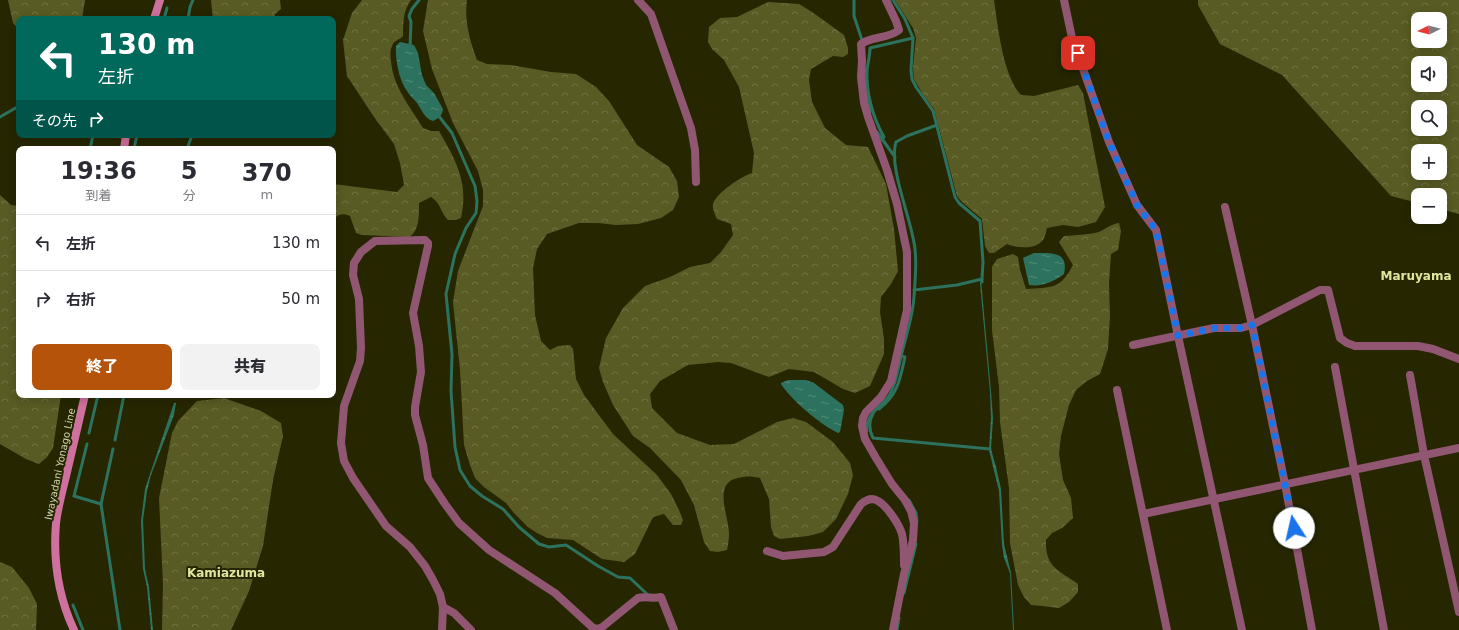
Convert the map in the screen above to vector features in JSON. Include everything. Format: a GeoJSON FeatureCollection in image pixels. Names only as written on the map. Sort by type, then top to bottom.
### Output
{"type":"FeatureCollection","features":[{"type":"Feature","properties":{"kind":"main road"},"geometry":{"type":"LineString","coordinates":[[155,16],[160,0]]}},
{"type":"Feature","properties":{"kind":"main road","name":"Iwayadani Yonago Line"},"geometry":{"type":"LineString","coordinates":[[74,630],[65,611],[58,582],[56,522],[84,398]]}},
{"type":"Feature","properties":{"kind":"street"},"geometry":{"type":"LineString","coordinates":[[638,0],[650,14],[691,128],[695,150],[696,182]]}},
{"type":"Feature","properties":{"kind":"street"},"geometry":{"type":"LineString","coordinates":[[886,0],[899,30],[893,34],[866,40],[861,44],[861,77],[868,117],[887,170],[905,237],[908,273],[907,310],[892,381],[881,397],[866,412],[863,418],[862,426],[865,439],[892,484],[905,500],[911,511],[914,523],[913,540],[904,574],[893,630]]}},
{"type":"Feature","properties":{"kind":"street"},"geometry":{"type":"LineString","coordinates":[[1064,0],[1072,38],[1109,142],[1137,205],[1156,230],[1242,630]]}},
{"type":"Feature","properties":{"kind":"street"},"geometry":{"type":"LineString","coordinates":[[1225,207],[1252,325],[1285,484],[1312,630]]}},
{"type":"Feature","properties":{"kind":"street"},"geometry":{"type":"LineString","coordinates":[[442,630],[443,606],[440,594],[425,566],[410,547],[386,526],[348,471],[342,452],[341,434],[344,406],[360,361],[361,348],[359,299],[353,275],[354,263],[361,252],[375,241],[425,240],[428,243],[413,313],[419,346],[421,372],[415,406],[415,415],[423,445],[428,478],[459,523],[489,550],[555,593],[596,629],[601,628],[638,598],[643,597],[654,599],[661,597],[674,630]]}},
{"type":"Feature","properties":{"kind":"street"},"geometry":{"type":"LineString","coordinates":[[1133,345],[1214,328],[1241,328],[1252,325],[1320,290],[1328,290],[1340,338],[1347,343],[1355,346],[1418,346],[1459,359]]}},
{"type":"Feature","properties":{"kind":"street"},"geometry":{"type":"LineString","coordinates":[[1335,367],[1384,630]]}},
{"type":"Feature","properties":{"kind":"street"},"geometry":{"type":"LineString","coordinates":[[1410,375],[1424,455],[1459,612]]}},
{"type":"Feature","properties":{"kind":"street"},"geometry":{"type":"LineString","coordinates":[[1117,390],[1167,630]]}},
{"type":"Feature","properties":{"kind":"street"},"geometry":{"type":"LineString","coordinates":[[1143,514],[1459,448]]}},
{"type":"Feature","properties":{"kind":"street"},"geometry":{"type":"LineString","coordinates":[[767,551],[783,556],[829,551],[834,547],[861,504],[867,499],[874,500],[878,501],[885,507],[897,523],[903,543],[904,574]]}},
{"type":"Feature","properties":{"kind":"street"},"geometry":{"type":"LineString","coordinates":[[443,606],[454,613],[471,630]]}},
{"type":"Feature","properties":{"kind":"green space"},"geometry":{"type":"Polygon","coordinates":[[[8,0],[85,0],[82,16],[16,16],[16,26],[13,23],[8,0]]]}},
{"type":"Feature","properties":{"kind":"green space"},"geometry":{"type":"Polygon","coordinates":[[[211,0],[280,0],[281,9],[275,14],[275,16],[213,16],[211,0]]]}},
{"type":"Feature","properties":{"kind":"green space"},"geometry":{"type":"Polygon","coordinates":[[[362,0],[411,0],[406,8],[403,22],[403,36],[394,42],[391,49],[390,57],[392,70],[403,96],[423,128],[431,131],[439,131],[456,162],[462,183],[463,194],[461,218],[456,220],[448,220],[437,202],[431,197],[419,203],[417,227],[413,234],[409,237],[362,235],[356,233],[350,216],[341,214],[336,217],[336,184],[397,192],[404,185],[400,163],[394,144],[347,76],[343,40],[352,13],[362,0]]]}},
{"type":"Feature","properties":{"kind":"green space"},"geometry":{"type":"Polygon","coordinates":[[[428,0],[467,0],[466,16],[468,31],[477,60],[487,64],[511,65],[551,72],[576,74],[596,87],[609,101],[637,145],[669,167],[677,181],[679,197],[673,210],[661,218],[638,224],[616,225],[579,223],[547,234],[537,249],[533,268],[535,315],[541,341],[550,350],[558,346],[570,345],[573,349],[576,379],[584,395],[613,434],[657,475],[671,494],[683,520],[681,525],[673,525],[664,514],[653,517],[635,554],[624,562],[602,559],[573,540],[547,538],[537,533],[528,527],[506,503],[484,487],[475,478],[470,465],[464,445],[460,370],[453,302],[458,271],[483,206],[483,190],[478,171],[453,123],[432,69],[423,31],[428,0]]]}},
{"type":"Feature","properties":{"kind":"green space"},"geometry":{"type":"Polygon","coordinates":[[[895,0],[994,0],[1002,50],[1010,76],[1021,95],[1034,96],[1078,85],[1083,93],[1105,207],[1096,222],[1078,227],[1063,225],[1047,228],[1043,240],[1031,247],[1021,247],[1007,244],[994,253],[989,253],[985,246],[982,219],[957,196],[934,109],[914,79],[913,68],[916,38],[913,28],[895,0]]]}},
{"type":"Feature","properties":{"kind":"green space"},"geometry":{"type":"Polygon","coordinates":[[[1198,0],[1459,0],[1459,214],[1447,211],[1447,188],[1411,188],[1411,201],[1391,196],[1282,75],[1220,44],[1198,5],[1198,0]]]}},
{"type":"Feature","properties":{"kind":"green space"},"geometry":{"type":"Polygon","coordinates":[[[768,2],[799,4],[844,35],[848,48],[848,54],[843,57],[833,56],[811,69],[809,80],[812,102],[825,128],[846,145],[868,147],[886,184],[894,229],[898,271],[891,284],[881,297],[880,312],[884,339],[884,354],[870,386],[855,393],[843,389],[814,372],[789,369],[769,377],[731,363],[718,362],[688,365],[660,381],[650,394],[652,408],[677,433],[710,445],[734,444],[777,422],[793,418],[806,422],[833,442],[850,463],[853,475],[848,494],[836,519],[823,532],[808,536],[780,539],[774,536],[771,527],[769,499],[760,478],[746,477],[730,481],[726,486],[724,493],[729,534],[728,546],[727,550],[718,552],[710,551],[704,542],[694,505],[681,480],[650,448],[633,436],[613,405],[603,382],[599,368],[606,338],[623,308],[645,286],[670,277],[690,267],[710,263],[721,252],[733,235],[731,224],[717,219],[713,210],[713,204],[724,190],[736,181],[752,173],[754,153],[739,87],[724,60],[712,49],[708,42],[709,27],[720,18],[737,17],[768,2]]]}},
{"type":"Feature","properties":{"kind":"green space"},"geometry":{"type":"Polygon","coordinates":[[[0,195],[11,205],[16,206],[16,398],[61,398],[53,448],[47,457],[39,464],[26,459],[0,444],[0,195]]]}},
{"type":"Feature","properties":{"kind":"green space"},"geometry":{"type":"Polygon","coordinates":[[[1119,223],[1121,231],[1118,250],[1111,254],[1108,349],[1100,374],[1087,381],[1076,390],[1069,405],[1061,436],[1059,454],[1063,480],[1071,498],[1073,518],[1062,528],[1052,533],[1046,540],[1046,549],[1051,563],[1059,571],[1078,584],[1078,592],[1069,602],[1059,608],[1031,605],[1024,597],[1018,585],[1010,543],[1009,488],[1000,422],[999,387],[992,330],[992,267],[997,259],[1013,254],[1018,257],[1020,270],[1026,289],[1054,286],[1064,279],[1073,265],[1059,242],[1064,236],[1099,232],[1111,225],[1119,223]]]}},
{"type":"Feature","properties":{"kind":"green space"},"geometry":{"type":"Polygon","coordinates":[[[224,398],[261,411],[281,423],[283,436],[273,480],[263,546],[249,591],[231,630],[162,630],[163,584],[159,498],[172,433],[178,421],[197,401],[224,398]]]}},
{"type":"Feature","properties":{"kind":"green space"},"geometry":{"type":"Polygon","coordinates":[[[0,562],[12,567],[29,588],[37,604],[36,630],[0,630],[0,562]]]}},
{"type":"Feature","properties":{"kind":"water"},"geometry":{"type":"Polygon","coordinates":[[[400,42],[414,45],[418,53],[422,75],[426,85],[434,93],[443,109],[440,116],[433,121],[425,116],[404,86],[397,63],[396,46],[400,42]]]}},
{"type":"Feature","properties":{"kind":"water"},"geometry":{"type":"Polygon","coordinates":[[[1034,253],[1047,253],[1061,257],[1065,266],[1064,274],[1047,283],[1029,285],[1023,258],[1034,253]]]}},
{"type":"Feature","properties":{"kind":"water"},"geometry":{"type":"Polygon","coordinates":[[[981,280],[993,418],[991,449],[1001,489],[1004,544],[1011,573],[1014,630],[1010,573],[1004,558],[1002,545],[999,491],[989,450],[991,418],[990,392],[980,283],[981,280]]]}},
{"type":"Feature","properties":{"kind":"water"},"geometry":{"type":"Polygon","coordinates":[[[788,380],[806,380],[814,383],[843,405],[844,410],[840,432],[838,433],[823,424],[807,412],[792,397],[781,384],[788,380]]]}},
{"type":"Feature","properties":{"kind":"water"},"geometry":{"type":"Polygon","coordinates":[[[174,403],[176,403],[174,415],[151,475],[143,520],[145,569],[149,587],[153,630],[151,630],[147,587],[143,569],[141,521],[145,489],[174,403]]]}},
{"type":"Feature","properties":{"kind":"waterway"},"geometry":{"type":"LineString","coordinates":[[188,16],[193,0]]}},
{"type":"Feature","properties":{"kind":"waterway"},"geometry":{"type":"LineString","coordinates":[[410,47],[411,22],[409,16],[419,0]]}},
{"type":"Feature","properties":{"kind":"waterway"},"geometry":{"type":"LineString","coordinates":[[854,0],[854,16],[863,43]]}},
{"type":"Feature","properties":{"kind":"waterway"},"geometry":{"type":"LineString","coordinates":[[893,0],[905,19],[913,38],[911,70],[912,79],[933,111],[955,197],[959,203],[980,221],[983,262],[982,279]]}},
{"type":"Feature","properties":{"kind":"waterway"},"geometry":{"type":"LineString","coordinates":[[165,16],[167,8]]}},
{"type":"Feature","properties":{"kind":"waterway"},"geometry":{"type":"LineString","coordinates":[[882,140],[884,137],[874,114],[869,96],[867,70],[870,48],[913,38]]}},
{"type":"Feature","properties":{"kind":"waterway"},"geometry":{"type":"LineString","coordinates":[[865,70],[870,112]]}},
{"type":"Feature","properties":{"kind":"waterway"},"geometry":{"type":"LineString","coordinates":[[0,117],[16,108]]}},
{"type":"Feature","properties":{"kind":"waterway"},"geometry":{"type":"LineString","coordinates":[[438,115],[452,133],[475,186],[477,201],[476,213],[466,228],[455,254],[446,294],[452,354],[451,391],[455,447],[460,470],[470,486],[482,496],[503,509],[519,527],[539,544],[549,547],[566,545],[618,577],[630,578],[647,594]]}},
{"type":"Feature","properties":{"kind":"waterway"},"geometry":{"type":"LineString","coordinates":[[867,431],[867,425],[871,415],[887,399],[893,388],[910,321],[913,303],[916,267],[915,249],[895,165],[894,153],[896,142],[907,136],[937,125]]}},
{"type":"Feature","properties":{"kind":"waterway"},"geometry":{"type":"LineString","coordinates":[[877,132],[895,157]]}},
{"type":"Feature","properties":{"kind":"waterway"},"geometry":{"type":"LineString","coordinates":[[91,146],[92,138]]}},
{"type":"Feature","properties":{"kind":"waterway"},"geometry":{"type":"LineString","coordinates":[[135,146],[136,138]]}},
{"type":"Feature","properties":{"kind":"waterway"},"geometry":{"type":"LineString","coordinates":[[188,146],[191,138]]}},
{"type":"Feature","properties":{"kind":"waterway"},"geometry":{"type":"LineString","coordinates":[[914,290],[957,285],[982,279],[982,282]]}},
{"type":"Feature","properties":{"kind":"waterway"},"geometry":{"type":"LineString","coordinates":[[879,409],[890,398],[897,386],[905,357],[901,356]]}},
{"type":"Feature","properties":{"kind":"waterway"},"geometry":{"type":"LineString","coordinates":[[89,433],[97,398]]}},
{"type":"Feature","properties":{"kind":"waterway"},"geometry":{"type":"LineString","coordinates":[[115,440],[123,398]]}},
{"type":"Feature","properties":{"kind":"waterway"},"geometry":{"type":"LineString","coordinates":[[873,414],[870,420],[873,438],[990,449]]}},
{"type":"Feature","properties":{"kind":"waterway"},"geometry":{"type":"LineString","coordinates":[[87,444],[74,496],[101,504]]}},
{"type":"Feature","properties":{"kind":"waterway"},"geometry":{"type":"LineString","coordinates":[[113,449],[101,504],[120,630]]}},
{"type":"Feature","properties":{"kind":"waterway"},"geometry":{"type":"LineString","coordinates":[[909,500],[916,513],[917,522]]}},
{"type":"Feature","properties":{"kind":"waterway"},"geometry":{"type":"LineString","coordinates":[[904,593],[916,544]]}},
{"type":"Feature","properties":{"kind":"waterway"},"geometry":{"type":"LineString","coordinates":[[73,605],[83,630]]}},
{"type":"Feature","properties":{"kind":"waterway"},"geometry":{"type":"LineString","coordinates":[[897,630],[899,618]]}},
{"type":"Feature","properties":{"kind":"district","name":"Maruyama"},"geometry":{"type":"Point","coordinates":[1416,276]}},
{"type":"Feature","properties":{"kind":"district","name":"Kamiazuma"},"geometry":{"type":"Point","coordinates":[226,573]}},
{"type":"Feature","properties":{"kind":"route"},"geometry":{"type":"LineString","coordinates":[[1078,53],[1109,142],[1137,205],[1156,230],[1178,336],[1193,334],[1214,328],[1241,328],[1252,325],[1294,528]]}}]}
